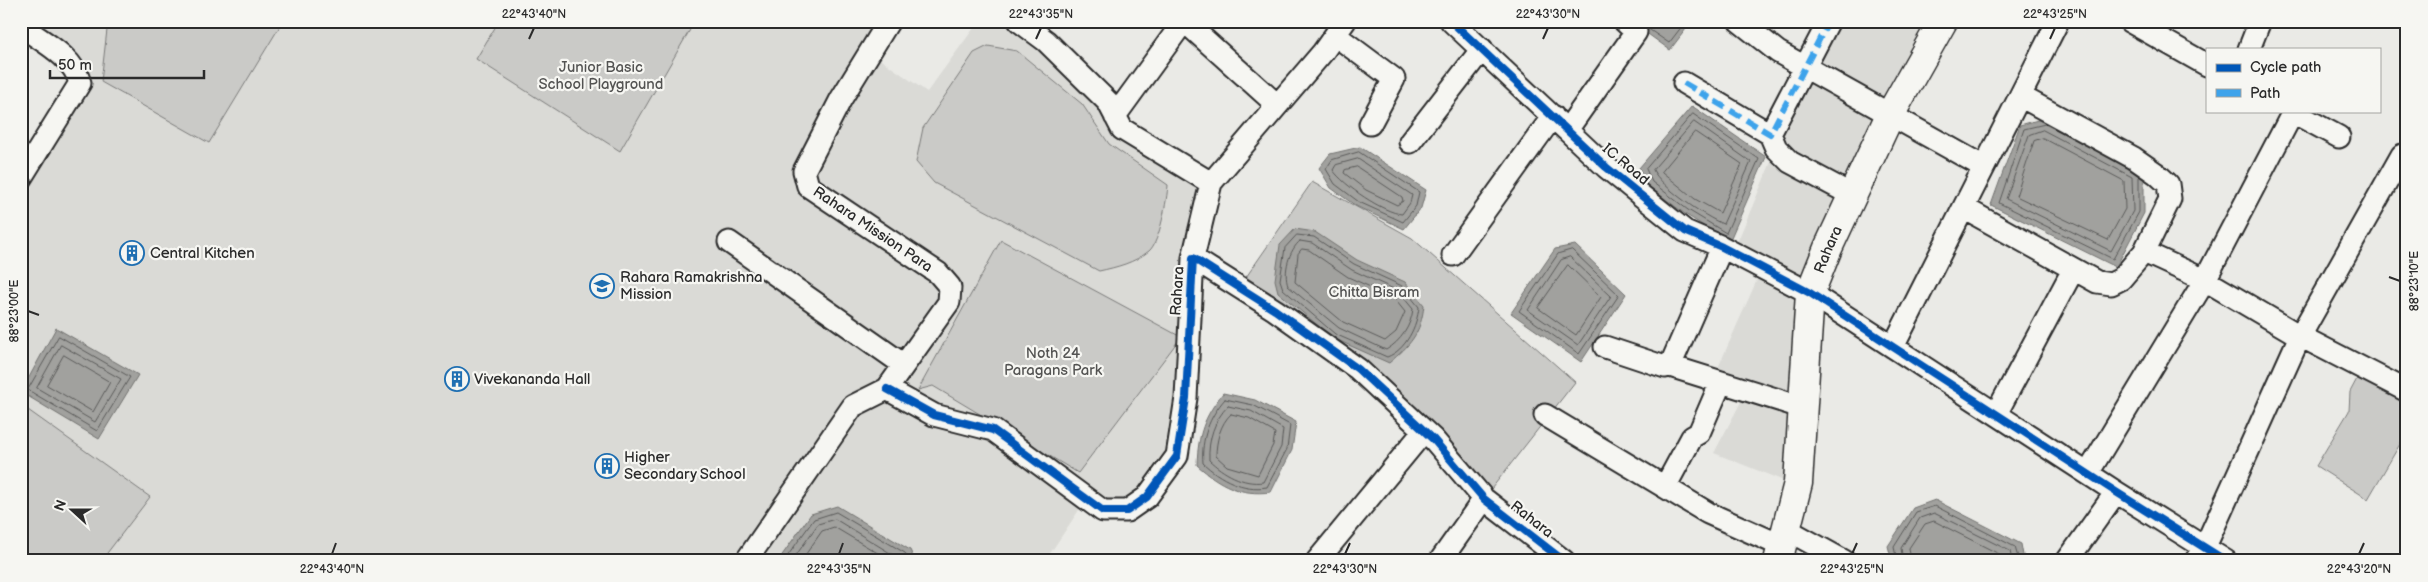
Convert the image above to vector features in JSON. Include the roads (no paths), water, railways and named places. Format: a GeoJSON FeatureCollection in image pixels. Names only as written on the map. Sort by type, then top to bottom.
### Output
{"type":"FeatureCollection","features":[{"type":"Feature","properties":{"kind":"street","name":"Rahara Mission Para"},"geometry":{"type":"LineString","coordinates":[[746,561],[853,406],[887,389],[950,302],[950,287],[938,273],[808,186],[804,172],[841,99],[889,21]]}},
{"type":"Feature","properties":{"kind":"street"},"geometry":{"type":"LineString","coordinates":[[1019,21],[1046,41],[1108,102],[1122,129],[1211,183]]}},
{"type":"Feature","properties":{"kind":"street"},"geometry":{"type":"LineString","coordinates":[[1116,116],[1184,21],[1278,105]]}},
{"type":"Feature","properties":{"kind":"street","name":"IC Road"},"geometry":{"type":"LineString","coordinates":[[1450,21],[1606,167],[1685,231],[1722,247],[1810,293],[2088,473],[2200,555],[2226,561]]}},
{"type":"Feature","properties":{"kind":"street"},"geometry":{"type":"LineString","coordinates":[[1453,255],[1636,32],[1624,21]]}},
{"type":"Feature","properties":{"kind":"street"},"geometry":{"type":"LineString","coordinates":[[1738,21],[1778,52],[1984,167]]}},
{"type":"Feature","properties":{"kind":"street"},"geometry":{"type":"LineString","coordinates":[[1770,134],[1829,21]]}},
{"type":"Feature","properties":{"kind":"street","name":"Rahara"},"geometry":{"type":"LineString","coordinates":[[1782,545],[1798,483],[1810,293],[1852,195],[1890,115],[1943,21]]}},
{"type":"Feature","properties":{"kind":"street"},"geometry":{"type":"LineString","coordinates":[[1893,347],[2058,21]]}},
{"type":"Feature","properties":{"kind":"street"},"geometry":{"type":"LineString","coordinates":[[2129,21],[2206,65]]}},
{"type":"Feature","properties":{"kind":"street"},"geometry":{"type":"LineString","coordinates":[[2249,48],[2260,21]]}},
{"type":"Feature","properties":{"kind":"street"},"geometry":{"type":"LineString","coordinates":[[21,26],[66,58],[76,70],[80,83],[21,178]]}},
{"type":"Feature","properties":{"kind":"street"},"geometry":{"type":"LineString","coordinates":[[1193,258],[1211,183],[1278,105],[1340,28],[1394,79],[1370,124]]}},
{"type":"Feature","properties":{"kind":"street"},"geometry":{"type":"LineString","coordinates":[[1410,142],[1482,49]]}},
{"type":"Feature","properties":{"kind":"street"},"geometry":{"type":"LineString","coordinates":[[1684,83],[1770,134],[1776,148],[1790,162],[1852,195]]}},
{"type":"Feature","properties":{"kind":"street"},"geometry":{"type":"LineString","coordinates":[[1964,208],[2097,282],[2111,284],[2120,279],[2144,252],[2170,198],[2168,184],[2134,158],[2020,96]]}},
{"type":"Feature","properties":{"kind":"street"},"geometry":{"type":"LineString","coordinates":[[2088,473],[2206,280],[2292,112],[2339,137]]}},
{"type":"Feature","properties":{"kind":"street"},"geometry":{"type":"LineString","coordinates":[[2200,555],[2300,336],[2402,155]]}},
{"type":"Feature","properties":{"kind":"street"},"geometry":{"type":"LineString","coordinates":[[729,242],[904,365]]}},
{"type":"Feature","properties":{"kind":"street"},"geometry":{"type":"LineString","coordinates":[[1670,366],[1722,247]]}},
{"type":"Feature","properties":{"kind":"street"},"geometry":{"type":"LineString","coordinates":[[2144,252],[2206,280],[2300,336],[2405,386]]}},
{"type":"Feature","properties":{"kind":"street","name":"Rahara"},"geometry":{"type":"LineString","coordinates":[[887,389],[934,415],[993,430],[1103,511],[1127,511],[1147,497],[1177,456],[1186,398],[1193,258],[1275,310],[1358,369],[1424,431],[1484,499],[1564,561]]}},
{"type":"Feature","properties":{"kind":"street"},"geometry":{"type":"LineString","coordinates":[[1996,414],[2073,270]]}},
{"type":"Feature","properties":{"kind":"street"},"geometry":{"type":"LineString","coordinates":[[1605,347],[1665,367],[1670,366],[1804,408]]}},
{"type":"Feature","properties":{"kind":"street"},"geometry":{"type":"LineString","coordinates":[[1665,487],[1692,437],[1699,433],[1721,382]]}},
{"type":"Feature","properties":{"kind":"street"},"geometry":{"type":"LineString","coordinates":[[1545,415],[1708,513],[1782,545],[1844,561]]}},
{"type":"Feature","properties":{"kind":"street"},"geometry":{"type":"LineString","coordinates":[[1317,561],[1424,431]]}},
{"type":"Feature","properties":{"kind":"street"},"geometry":{"type":"LineString","coordinates":[[2067,561],[2116,492]]}},
{"type":"Feature","properties":{"kind":"street"},"geometry":{"type":"LineString","coordinates":[[1440,561],[1484,499]]}},
{"type":"Feature","properties":{"kind":"water"},"geometry":{"type":"Polygon","coordinates":[[[1630,21],[1692,21],[1670,50],[1630,21]]]}},
{"type":"Feature","properties":{"kind":"water"},"geometry":{"type":"Polygon","coordinates":[[[1692,106],[1766,157],[1729,242],[1685,214],[1647,185],[1639,168],[1692,106]]]}},
{"type":"Feature","properties":{"kind":"water"},"geometry":{"type":"Polygon","coordinates":[[[2045,118],[2144,170],[2144,213],[2116,267],[1991,205],[2020,125],[2045,118]]]}},
{"type":"Feature","properties":{"kind":"water"},"geometry":{"type":"Polygon","coordinates":[[[1360,147],[1426,190],[1421,208],[1404,229],[1356,206],[1331,188],[1319,168],[1330,154],[1360,147]]]}},
{"type":"Feature","properties":{"kind":"water"},"geometry":{"type":"Polygon","coordinates":[[[1295,229],[1315,232],[1357,260],[1405,282],[1424,305],[1420,324],[1413,338],[1389,363],[1333,338],[1278,292],[1275,280],[1280,245],[1295,229]]]}},
{"type":"Feature","properties":{"kind":"water"},"geometry":{"type":"Polygon","coordinates":[[[1575,245],[1626,294],[1581,362],[1511,313],[1555,249],[1575,245]]]}},
{"type":"Feature","properties":{"kind":"water"},"geometry":{"type":"Polygon","coordinates":[[[56,328],[138,375],[99,439],[21,392],[56,328]]]}},
{"type":"Feature","properties":{"kind":"water"},"geometry":{"type":"Polygon","coordinates":[[[1223,393],[1255,400],[1296,422],[1292,450],[1271,492],[1250,492],[1231,488],[1197,465],[1203,426],[1223,393]]]}},
{"type":"Feature","properties":{"kind":"water"},"geometry":{"type":"Polygon","coordinates":[[[1935,500],[2021,544],[2024,561],[1892,561],[1888,546],[1913,508],[1935,500]]]}},
{"type":"Feature","properties":{"kind":"water"},"geometry":{"type":"Polygon","coordinates":[[[837,506],[910,550],[915,561],[778,561],[811,514],[837,506]]]}},
{"type":"Feature","properties":{"kind":"place","name":"Central Kitchen"},"geometry":{"type":"Point","coordinates":[132,253]}},
{"type":"Feature","properties":{"kind":"place","name":"Rahara Ramakrishna Mission"},"geometry":{"type":"Point","coordinates":[602,286]}},
{"type":"Feature","properties":{"kind":"place","name":"Vivekananda Hall"},"geometry":{"type":"Point","coordinates":[457,379]}},
{"type":"Feature","properties":{"kind":"place","name":"Higher Secondary School"},"geometry":{"type":"Point","coordinates":[607,466]}},
{"type":"Feature","properties":{"kind":"park label","name":"Junior Basic School Playground"},"geometry":{"type":"Point","coordinates":[601,76]}},
{"type":"Feature","properties":{"kind":"park label","name":"Chitta Bisram"},"geometry":{"type":"Point","coordinates":[1374,292]}},
{"type":"Feature","properties":{"kind":"park label","name":"Noth 24 Paragans Park"},"geometry":{"type":"Point","coordinates":[1053,362]}}]}
